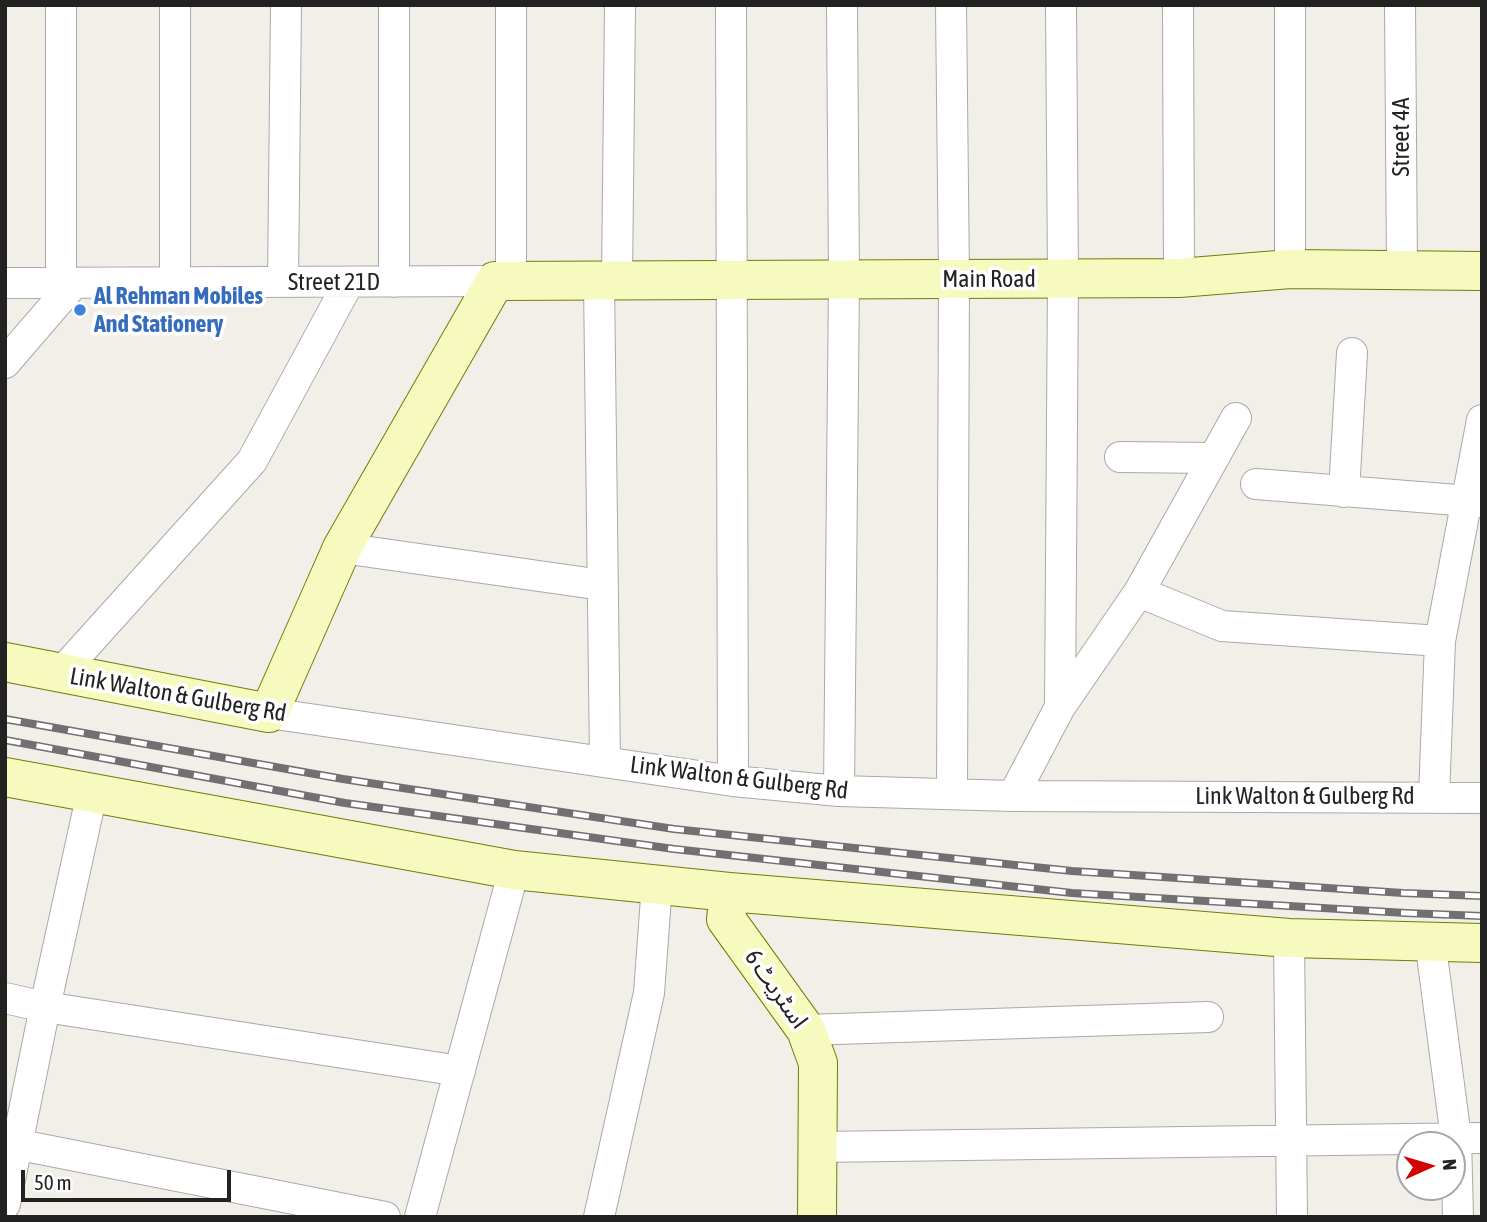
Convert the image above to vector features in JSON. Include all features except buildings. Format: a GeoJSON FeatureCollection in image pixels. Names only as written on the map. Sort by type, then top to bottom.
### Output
{"type":"FeatureCollection","features":[{"type":"Feature","properties":{"kind":"street"},"geometry":{"type":"LineString","coordinates":[[5,363],[67,283],[61,5]]}},
{"type":"Feature","properties":{"kind":"street"},"geometry":{"type":"LineString","coordinates":[[175,283],[176,5]]}},
{"type":"Feature","properties":{"kind":"street"},"geometry":{"type":"LineString","coordinates":[[283,282],[286,5]]}},
{"type":"Feature","properties":{"kind":"street"},"geometry":{"type":"LineString","coordinates":[[394,5],[394,282]]}},
{"type":"Feature","properties":{"kind":"street"},"geometry":{"type":"LineString","coordinates":[[268,713],[342,548],[503,281],[511,5]]}},
{"type":"Feature","properties":{"kind":"street"},"geometry":{"type":"LineString","coordinates":[[605,762],[602,585],[608,280],[620,5]]}},
{"type":"Feature","properties":{"kind":"street"},"geometry":{"type":"LineString","coordinates":[[732,5],[733,781]]}},
{"type":"Feature","properties":{"kind":"street"},"geometry":{"type":"LineString","coordinates":[[839,791],[844,279],[842,5]]}},
{"type":"Feature","properties":{"kind":"street"},"geometry":{"type":"LineString","coordinates":[[951,5],[954,279],[952,794]]}},
{"type":"Feature","properties":{"kind":"street"},"geometry":{"type":"LineString","coordinates":[[1060,707],[1063,278],[1061,5]]}},
{"type":"Feature","properties":{"kind":"street"},"geometry":{"type":"LineString","coordinates":[[1178,5],[1179,278]]}},
{"type":"Feature","properties":{"kind":"street"},"geometry":{"type":"LineString","coordinates":[[1290,5],[1290,269]]}},
{"type":"Feature","properties":{"kind":"street","name":"Street 4A"},"geometry":{"type":"LineString","coordinates":[[1400,5],[1402,269]]}},
{"type":"Feature","properties":{"kind":"street","name":"Main Road"},"geometry":{"type":"LineString","coordinates":[[503,281],[1179,278],[1290,269],[1482,271]]}},
{"type":"Feature","properties":{"kind":"street","name":"Street 21D"},"geometry":{"type":"LineString","coordinates":[[5,283],[503,281]]}},
{"type":"Feature","properties":{"kind":"street"},"geometry":{"type":"LineString","coordinates":[[60,674],[252,461],[349,282]]}},
{"type":"Feature","properties":{"kind":"street"},"geometry":{"type":"LineString","coordinates":[[1344,492],[1352,353]]}},
{"type":"Feature","properties":{"kind":"street"},"geometry":{"type":"LineString","coordinates":[[1013,796],[1060,707],[1139,592],[1236,418]]}},
{"type":"Feature","properties":{"kind":"street"},"geometry":{"type":"LineString","coordinates":[[1434,796],[1440,641],[1474,502],[1482,420]]}},
{"type":"Feature","properties":{"kind":"street"},"geometry":{"type":"LineString","coordinates":[[1120,457],[1213,458]]}},
{"type":"Feature","properties":{"kind":"street"},"geometry":{"type":"LineString","coordinates":[[1256,484],[1474,502]]}},
{"type":"Feature","properties":{"kind":"street"},"geometry":{"type":"LineString","coordinates":[[342,548],[602,585]]}},
{"type":"Feature","properties":{"kind":"street"},"geometry":{"type":"LineString","coordinates":[[1139,592],[1222,626],[1440,641]]}},
{"type":"Feature","properties":{"kind":"street","name":"Link Walton & Gulberg Rd"},"geometry":{"type":"LineString","coordinates":[[5,662],[268,713],[733,781],[839,791],[1013,796],[1482,798]]}},
{"type":"Feature","properties":{"kind":"street"},"geometry":{"type":"LineString","coordinates":[[5,777],[513,870],[729,892],[1289,938],[1482,943]]}},
{"type":"Feature","properties":{"kind":"street"},"geometry":{"type":"LineString","coordinates":[[5,1204],[11,1143],[45,1007],[92,793]]}},
{"type":"Feature","properties":{"kind":"street"},"geometry":{"type":"LineString","coordinates":[[420,1217],[513,870]]}},
{"type":"Feature","properties":{"kind":"street"},"geometry":{"type":"LineString","coordinates":[[599,1217],[649,993],[657,884]]}},
{"type":"Feature","properties":{"kind":"street","name":"اسٹریٹ 6"},"geometry":{"type":"LineString","coordinates":[[729,892],[726,919],[806,1030],[818,1063],[817,1217]]}},
{"type":"Feature","properties":{"kind":"street"},"geometry":{"type":"LineString","coordinates":[[1289,938],[1292,1217]]}},
{"type":"Feature","properties":{"kind":"street"},"geometry":{"type":"LineString","coordinates":[[1430,940],[1469,1138],[1458,1217]]}},
{"type":"Feature","properties":{"kind":"street"},"geometry":{"type":"LineString","coordinates":[[5,998],[45,1007],[460,1070]]}},
{"type":"Feature","properties":{"kind":"street"},"geometry":{"type":"LineString","coordinates":[[806,1030],[1208,1017]]}},
{"type":"Feature","properties":{"kind":"street"},"geometry":{"type":"LineString","coordinates":[[817,1147],[1469,1138]]}},
{"type":"Feature","properties":{"kind":"street"},"geometry":{"type":"LineString","coordinates":[[11,1143],[385,1217]]}},
{"type":"Feature","properties":{"kind":"railway"},"geometry":{"type":"LineString","coordinates":[[5,719],[343,779],[674,829],[1072,871],[1482,896]]}},
{"type":"Feature","properties":{"kind":"railway"},"geometry":{"type":"LineString","coordinates":[[5,740],[345,803],[674,849],[1072,893],[1482,916]]}},
{"type":"Feature","properties":{"kind":"place","name":"Al Rehman Mobiles And Stationery"},"geometry":{"type":"Point","coordinates":[80,310]}}]}
